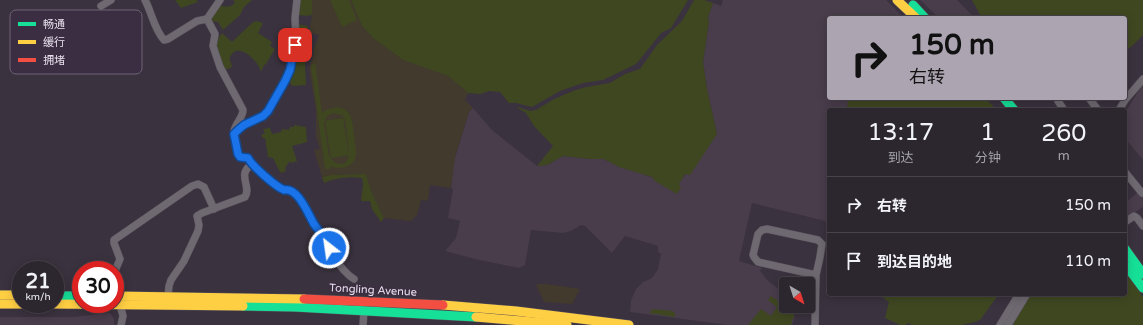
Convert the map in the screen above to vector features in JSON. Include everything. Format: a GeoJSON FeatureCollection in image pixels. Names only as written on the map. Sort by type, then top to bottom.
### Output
{"type":"FeatureCollection","features":[{"type":"Feature","properties":{"kind":"main road"},"geometry":{"type":"LineString","coordinates":[[897,0],[914,16]]}},
{"type":"Feature","properties":{"kind":"main road"},"geometry":{"type":"LineString","coordinates":[[907,0],[923,16]]}},
{"type":"Feature","properties":{"kind":"main road"},"geometry":{"type":"LineString","coordinates":[[997,100],[1003,108]]}},
{"type":"Feature","properties":{"kind":"main road"},"geometry":{"type":"LineString","coordinates":[[1006,100],[1012,108]]}},
{"type":"Feature","properties":{"kind":"main road"},"geometry":{"type":"LineString","coordinates":[[1127,253],[1143,274]]}},
{"type":"Feature","properties":{"kind":"main road"},"geometry":{"type":"LineString","coordinates":[[1127,267],[1143,288]]}},
{"type":"Feature","properties":{"kind":"main road"},"geometry":{"type":"LineString","coordinates":[[0,295],[12,295]]}},
{"type":"Feature","properties":{"kind":"main road","name":"Tongling Avenue"},"geometry":{"type":"LineString","coordinates":[[124,296],[295,298],[433,305],[509,310],[629,325]]}},
{"type":"Feature","properties":{"kind":"main road"},"geometry":{"type":"LineString","coordinates":[[0,304],[12,304]]}},
{"type":"Feature","properties":{"kind":"main road","name":"Tongling Avenue"},"geometry":{"type":"LineString","coordinates":[[124,305],[295,307],[447,315],[566,325]]}},
{"type":"Feature","properties":{"kind":"street"},"geometry":{"type":"LineString","coordinates":[[101,6],[111,0]]}},
{"type":"Feature","properties":{"kind":"street"},"geometry":{"type":"LineString","coordinates":[[145,0],[152,13],[156,28],[164,40],[197,21],[208,19],[220,0]]}},
{"type":"Feature","properties":{"kind":"street"},"geometry":{"type":"LineString","coordinates":[[236,132],[244,125],[266,114],[283,86],[290,70],[296,40],[295,18],[297,0]]}},
{"type":"Feature","properties":{"kind":"street"},"geometry":{"type":"LineString","coordinates":[[208,19],[216,34],[213,46],[220,67],[243,110],[234,131],[236,132],[234,137],[239,156],[248,158],[252,164],[281,189],[292,192],[303,202],[315,225],[328,243],[332,254],[348,274],[354,279]]}},
{"type":"Feature","properties":{"kind":"street"},"geometry":{"type":"LineString","coordinates":[[1127,98],[1143,79]]}},
{"type":"Feature","properties":{"kind":"street"},"geometry":{"type":"LineString","coordinates":[[168,296],[171,280],[184,261],[198,231],[199,225],[197,216],[246,195],[244,174],[246,169],[252,164]]}},
{"type":"Feature","properties":{"kind":"street"},"geometry":{"type":"LineString","coordinates":[[1127,174],[1142,193]]}},
{"type":"Feature","properties":{"kind":"street"},"geometry":{"type":"LineString","coordinates":[[119,261],[120,259],[114,240],[192,186],[198,184],[204,187],[214,209]]}},
{"type":"Feature","properties":{"kind":"street"},"geometry":{"type":"LineString","coordinates":[[1127,221],[1134,216],[1143,226]]}},
{"type":"Feature","properties":{"kind":"street"},"geometry":{"type":"LineString","coordinates":[[816,275],[758,262],[753,255],[758,234],[762,230],[767,229],[818,240],[821,242],[822,250],[816,275],[816,325]]}},
{"type":"Feature","properties":{"kind":"street"},"geometry":{"type":"LineString","coordinates":[[1000,325],[1018,296]]}},
{"type":"Feature","properties":{"kind":"street"},"geometry":{"type":"LineString","coordinates":[[1008,325],[1025,296]]}},
{"type":"Feature","properties":{"kind":"street"},"geometry":{"type":"LineString","coordinates":[[363,325],[364,311]]}},
{"type":"Feature","properties":{"kind":"street"},"geometry":{"type":"LineString","coordinates":[[121,325],[122,313]]}},
{"type":"Feature","properties":{"kind":"shaded area"},"geometry":{"type":"Polygon","coordinates":[[[312,0],[351,0],[362,26],[373,38],[403,60],[448,76],[468,93],[465,100],[473,108],[469,112],[455,157],[451,188],[430,185],[428,201],[421,200],[417,215],[411,221],[384,218],[371,191],[366,174],[331,175],[322,177],[314,150],[320,149],[316,137],[316,109],[309,69],[314,53],[313,50],[319,35],[309,32],[312,16],[312,0]]]}},
{"type":"Feature","properties":{"kind":"shaded area"},"geometry":{"type":"Polygon","coordinates":[[[723,0],[886,0],[902,16],[827,16],[827,100],[847,100],[848,104],[847,108],[827,108],[827,222],[752,203],[739,261],[762,268],[760,271],[768,281],[779,289],[779,313],[794,313],[793,316],[795,317],[792,325],[728,325],[630,312],[631,300],[636,289],[643,282],[652,278],[658,269],[661,254],[658,252],[658,246],[625,236],[612,253],[585,226],[581,225],[571,231],[563,233],[531,230],[525,265],[519,268],[445,251],[456,238],[460,221],[448,218],[453,189],[451,188],[453,164],[469,112],[473,108],[492,130],[537,166],[547,165],[563,156],[604,159],[619,167],[678,184],[717,134],[707,89],[703,62],[709,22],[708,17],[713,3],[721,6],[723,0]]]}},
{"type":"Feature","properties":{"kind":"shaded area"},"geometry":{"type":"Polygon","coordinates":[[[920,0],[957,0],[973,16],[937,16],[920,0]]]}},
{"type":"Feature","properties":{"kind":"shaded area"},"geometry":{"type":"Polygon","coordinates":[[[1143,83],[1143,160],[1127,140],[1127,110],[1143,83]]]}},
{"type":"Feature","properties":{"kind":"shaded area"},"geometry":{"type":"Polygon","coordinates":[[[1143,188],[1143,207],[1127,218],[1127,201],[1143,188]]]}},
{"type":"Feature","properties":{"kind":"shaded area"},"geometry":{"type":"Polygon","coordinates":[[[536,284],[580,289],[572,304],[544,302],[536,284]]]}},
{"type":"Feature","properties":{"kind":"shaded area"},"geometry":{"type":"Polygon","coordinates":[[[110,313],[114,319],[114,325],[0,325],[0,317],[72,317],[110,313]]]}},
{"type":"Feature","properties":{"kind":"green space"},"geometry":{"type":"Polygon","coordinates":[[[175,0],[196,0],[198,2],[181,8],[175,0]]]}},
{"type":"Feature","properties":{"kind":"green space"},"geometry":{"type":"Polygon","coordinates":[[[233,0],[252,0],[244,7],[240,15],[223,30],[218,22],[211,21],[210,18],[220,4],[222,6],[231,6],[235,2],[233,0]]]}},
{"type":"Feature","properties":{"kind":"green space"},"geometry":{"type":"Polygon","coordinates":[[[299,0],[312,0],[312,16],[310,14],[309,16],[298,15],[299,0]]]}},
{"type":"Feature","properties":{"kind":"green space"},"geometry":{"type":"Polygon","coordinates":[[[330,0],[349,0],[357,20],[342,27],[330,0]]]}},
{"type":"Feature","properties":{"kind":"green space"},"geometry":{"type":"Polygon","coordinates":[[[351,0],[688,0],[671,28],[661,33],[637,63],[603,80],[583,83],[560,91],[532,107],[509,103],[500,92],[489,91],[480,94],[468,93],[448,76],[403,60],[373,38],[362,26],[351,0]]]}},
{"type":"Feature","properties":{"kind":"green space"},"geometry":{"type":"Polygon","coordinates":[[[694,0],[704,0],[713,3],[708,17],[709,22],[703,62],[707,89],[717,134],[690,175],[685,174],[679,184],[681,187],[677,194],[655,181],[652,177],[619,167],[604,159],[563,156],[547,165],[537,166],[553,146],[534,126],[526,113],[516,107],[530,111],[536,110],[554,99],[573,91],[610,83],[625,74],[640,69],[657,45],[682,21],[694,0]]]}},
{"type":"Feature","properties":{"kind":"green space"},"geometry":{"type":"Polygon","coordinates":[[[972,0],[1143,0],[1143,35],[1127,50],[1127,16],[981,16],[972,0]]]}},
{"type":"Feature","properties":{"kind":"green space"},"geometry":{"type":"Polygon","coordinates":[[[256,21],[263,23],[258,33],[272,42],[270,46],[275,49],[261,72],[256,63],[248,54],[238,51],[234,52],[230,57],[232,67],[225,70],[217,51],[217,42],[222,33],[232,42],[256,21]]]}},
{"type":"Feature","properties":{"kind":"green space"},"geometry":{"type":"Polygon","coordinates":[[[297,24],[308,26],[306,32],[313,39],[310,46],[298,43],[297,24]]]}},
{"type":"Feature","properties":{"kind":"green space"},"geometry":{"type":"Polygon","coordinates":[[[296,53],[307,55],[305,64],[306,85],[293,86],[290,83],[290,70],[296,53]]]}},
{"type":"Feature","properties":{"kind":"green space"},"geometry":{"type":"Polygon","coordinates":[[[315,62],[322,113],[329,109],[342,108],[351,117],[356,154],[353,162],[347,167],[339,168],[330,166],[330,169],[325,169],[311,66],[315,62]],[[333,113],[327,116],[324,123],[329,156],[334,162],[340,164],[347,161],[349,152],[346,123],[342,115],[333,113]]]}},
{"type":"Feature","properties":{"kind":"green space"},"geometry":{"type":"Polygon","coordinates":[[[847,100],[987,100],[995,108],[847,108],[847,100]]]}},
{"type":"Feature","properties":{"kind":"green space"},"geometry":{"type":"Polygon","coordinates":[[[343,118],[349,155],[331,158],[325,121],[343,118]]]}},
{"type":"Feature","properties":{"kind":"green space"},"geometry":{"type":"Polygon","coordinates":[[[294,125],[306,127],[307,142],[292,146],[297,161],[291,163],[290,161],[285,168],[286,171],[281,173],[273,158],[268,157],[265,138],[261,135],[265,133],[263,129],[270,128],[272,134],[281,132],[282,129],[289,130],[290,127],[294,127],[294,125]]]}},
{"type":"Feature","properties":{"kind":"green space"},"geometry":{"type":"Polygon","coordinates":[[[366,174],[371,191],[384,218],[381,222],[372,209],[370,201],[363,202],[361,200],[363,184],[362,178],[343,178],[324,183],[322,177],[331,175],[366,174]]]}},
{"type":"Feature","properties":{"kind":"green space"},"geometry":{"type":"Polygon","coordinates":[[[1127,275],[1143,297],[1143,325],[1013,325],[1015,318],[1029,296],[1127,296],[1127,275]]]}},
{"type":"Feature","properties":{"kind":"green space"},"geometry":{"type":"Polygon","coordinates":[[[771,296],[779,302],[779,313],[795,313],[791,325],[748,325],[761,309],[771,316],[777,307],[768,300],[771,296]]]}},
{"type":"Feature","properties":{"kind":"green space"},"geometry":{"type":"Polygon","coordinates":[[[881,296],[998,296],[980,320],[962,325],[913,325],[907,323],[906,325],[900,325],[885,318],[889,302],[881,296]]]}},
{"type":"Feature","properties":{"kind":"green space"},"geometry":{"type":"Polygon","coordinates":[[[653,309],[672,311],[675,313],[675,317],[649,313],[653,309]]]}},
{"type":"Feature","properties":{"kind":"traffic: fast"},"geometry":{"type":"LineString","coordinates":[[913,5],[923,16]]}},
{"type":"Feature","properties":{"kind":"traffic: fast"},"geometry":{"type":"LineString","coordinates":[[1006,100],[1012,108]]}},
{"type":"Feature","properties":{"kind":"traffic: fast"},"geometry":{"type":"LineString","coordinates":[[1127,252],[1143,274]]}},
{"type":"Feature","properties":{"kind":"traffic: fast"},"geometry":{"type":"LineString","coordinates":[[1127,267],[1143,288]]}},
{"type":"Feature","properties":{"kind":"traffic: fast"},"geometry":{"type":"LineString","coordinates":[[64,296],[72,296]]}},
{"type":"Feature","properties":{"kind":"traffic: fast"},"geometry":{"type":"LineString","coordinates":[[243,306],[295,307],[476,317]]}},
{"type":"Feature","properties":{"kind":"traffic: slow"},"geometry":{"type":"LineString","coordinates":[[897,0],[914,16]]}},
{"type":"Feature","properties":{"kind":"traffic: slow"},"geometry":{"type":"LineString","coordinates":[[0,295],[12,295]]}},
{"type":"Feature","properties":{"kind":"traffic: slow"},"geometry":{"type":"LineString","coordinates":[[124,296],[304,299]]}},
{"type":"Feature","properties":{"kind":"traffic: slow"},"geometry":{"type":"LineString","coordinates":[[0,304],[12,304]]}},
{"type":"Feature","properties":{"kind":"traffic: slow"},"geometry":{"type":"LineString","coordinates":[[64,304],[243,306]]}},
{"type":"Feature","properties":{"kind":"traffic: slow"},"geometry":{"type":"LineString","coordinates":[[443,305],[516,311],[629,325]]}},
{"type":"Feature","properties":{"kind":"traffic: slow"},"geometry":{"type":"LineString","coordinates":[[476,317],[567,325]]}},
{"type":"Feature","properties":{"kind":"traffic: jam"},"geometry":{"type":"LineString","coordinates":[[304,299],[443,305]]}},
{"type":"Feature","properties":{"kind":"route"},"geometry":{"type":"LineString","coordinates":[[295,45],[290,70],[271,107],[263,116],[244,125],[234,134],[234,137],[240,157],[248,158],[252,164],[277,186],[284,190],[290,190],[303,202],[315,225],[328,243],[329,248]]}}]}
